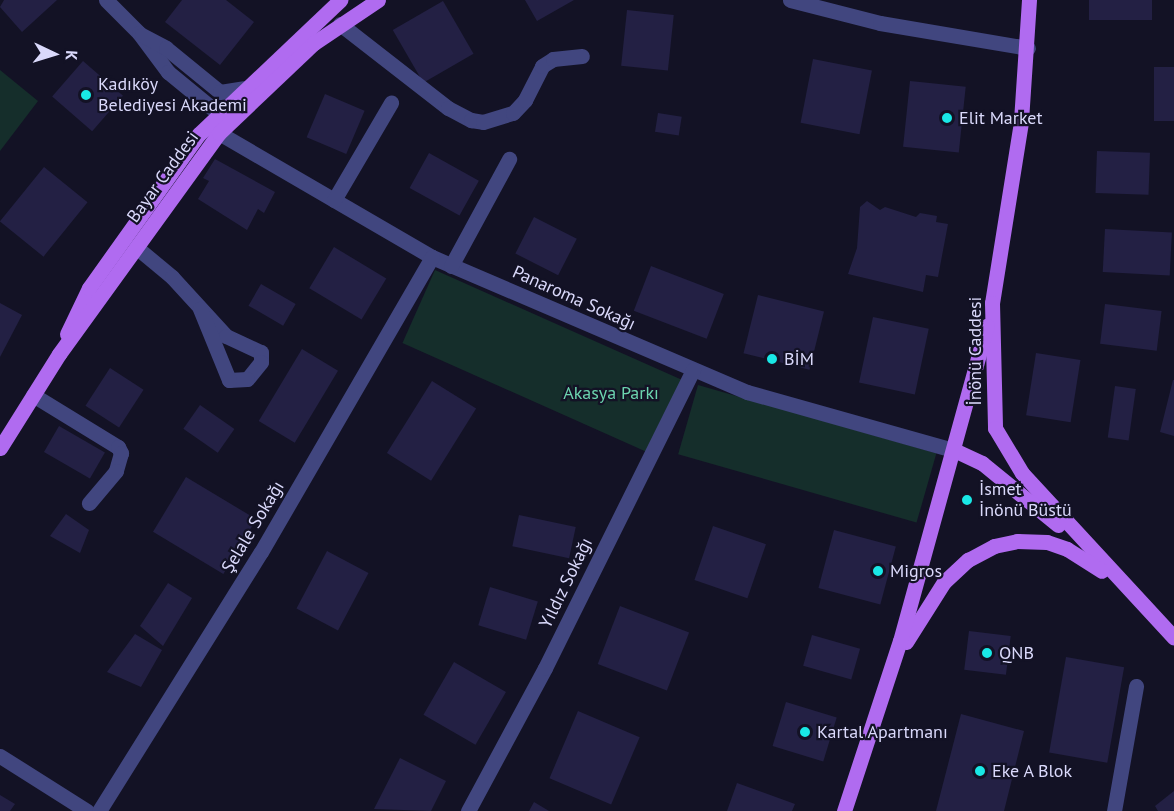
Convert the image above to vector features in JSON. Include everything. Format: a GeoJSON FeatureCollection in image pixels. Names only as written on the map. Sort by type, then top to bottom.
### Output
{"type":"FeatureCollection","features":[{"type":"Feature","properties":{"kind":"main road","name":"Bayar Caddesi"},"geometry":{"type":"LineString","coordinates":[[59,354],[89,288],[170,171],[218,114],[340,0]]}},
{"type":"Feature","properties":{"kind":"main road","name":"Bayar Caddesi"},"geometry":{"type":"LineString","coordinates":[[3,439],[59,354],[219,133],[340,24],[378,0]]}},
{"type":"Feature","properties":{"kind":"main road","name":"İnönü Caddesi"},"geometry":{"type":"LineString","coordinates":[[1029,0],[1028,48],[1018,149],[992,303],[994,416],[998,438],[1022,473],[1174,638]]}},
{"type":"Feature","properties":{"kind":"main road"},"geometry":{"type":"LineString","coordinates":[[844,811],[890,674],[954,450],[992,303]]}},
{"type":"Feature","properties":{"kind":"main road"},"geometry":{"type":"LineString","coordinates":[[954,450],[982,463],[1099,559]]}},
{"type":"Feature","properties":{"kind":"main road"},"geometry":{"type":"LineString","coordinates":[[890,674],[925,607],[944,582],[968,560],[994,546],[1025,541],[1054,544],[1074,553],[1129,591]]}},
{"type":"Feature","properties":{"kind":"street"},"geometry":{"type":"LineString","coordinates":[[106,0],[139,33],[168,72],[218,114],[219,133]]}},
{"type":"Feature","properties":{"kind":"street"},"geometry":{"type":"LineString","coordinates":[[790,0],[880,23],[1028,48]]}},
{"type":"Feature","properties":{"kind":"street"},"geometry":{"type":"LineString","coordinates":[[340,24],[440,102],[462,116],[483,122],[513,113],[525,100],[547,63],[562,56],[582,56]]}},
{"type":"Feature","properties":{"kind":"street"},"geometry":{"type":"LineString","coordinates":[[139,33],[166,48],[217,90],[228,94],[244,88]]}},
{"type":"Feature","properties":{"kind":"street"},"geometry":{"type":"LineString","coordinates":[[334,200],[391,103]]}},
{"type":"Feature","properties":{"kind":"street","name":"Panaroma Sokağı"},"geometry":{"type":"LineString","coordinates":[[219,133],[451,266],[747,392],[954,450]]}},
{"type":"Feature","properties":{"kind":"street"},"geometry":{"type":"LineString","coordinates":[[451,266],[510,159]]}},
{"type":"Feature","properties":{"kind":"street"},"geometry":{"type":"LineString","coordinates":[[136,247],[172,278],[226,336],[261,352],[261,362],[248,379],[229,380],[200,309]]}},
{"type":"Feature","properties":{"kind":"street","name":"Şelale Sokağı"},"geometry":{"type":"LineString","coordinates":[[99,811],[265,545],[432,257]]}},
{"type":"Feature","properties":{"kind":"street","name":"Yıldız Sokağı"},"geometry":{"type":"LineString","coordinates":[[468,811],[545,668],[693,370]]}},
{"type":"Feature","properties":{"kind":"street"},"geometry":{"type":"LineString","coordinates":[[33,395],[118,447],[121,453],[116,471],[89,503]]}},
{"type":"Feature","properties":{"kind":"street"},"geometry":{"type":"LineString","coordinates":[[1114,811],[1136,686]]}},
{"type":"Feature","properties":{"kind":"street"},"geometry":{"type":"LineString","coordinates":[[0,756],[87,811]]}},
{"type":"Feature","properties":{"kind":"green space"},"geometry":{"type":"Polygon","coordinates":[[[0,70],[38,101],[0,151],[0,70]]]}},
{"type":"Feature","properties":{"kind":"green space","name":"Akasya Parkı"},"geometry":{"type":"Polygon","coordinates":[[[435,270],[682,380],[649,453],[402,343],[435,270]]]}},
{"type":"Feature","properties":{"kind":"green space"},"geometry":{"type":"Polygon","coordinates":[[[698,385],[936,453],[917,523],[678,454],[698,385]]]}},
{"type":"Feature","properties":{"kind":"building"},"geometry":{"type":"Polygon","coordinates":[[[4,0],[57,0],[22,32],[0,7],[4,0]]]}},
{"type":"Feature","properties":{"kind":"building"},"geometry":{"type":"Polygon","coordinates":[[[182,0],[226,0],[254,22],[220,65],[165,22],[182,0]]]}},
{"type":"Feature","properties":{"kind":"building"},"geometry":{"type":"Polygon","coordinates":[[[525,0],[574,0],[537,21],[525,0]]]}},
{"type":"Feature","properties":{"kind":"building"},"geometry":{"type":"Polygon","coordinates":[[[1089,0],[1152,0],[1152,20],[1089,20],[1089,0]]]}},
{"type":"Feature","properties":{"kind":"building"},"geometry":{"type":"Polygon","coordinates":[[[443,1],[474,54],[423,83],[393,30],[443,1]]]}},
{"type":"Feature","properties":{"kind":"building"},"geometry":{"type":"Polygon","coordinates":[[[627,10],[674,15],[668,71],[621,66],[627,10]]]}},
{"type":"Feature","properties":{"kind":"building"},"geometry":{"type":"Polygon","coordinates":[[[813,59],[872,70],[859,134],[801,123],[813,59]]]}},
{"type":"Feature","properties":{"kind":"building","name":"Kadıköy Belediyesi Akademi"},"geometry":{"type":"Polygon","coordinates":[[[83,61],[123,96],[92,131],[52,96],[83,61]]]}},
{"type":"Feature","properties":{"kind":"building"},"geometry":{"type":"Polygon","coordinates":[[[1154,67],[1174,67],[1174,121],[1154,121],[1154,67]]]}},
{"type":"Feature","properties":{"kind":"building"},"geometry":{"type":"Polygon","coordinates":[[[910,81],[966,87],[959,152],[903,147],[910,81]]]}},
{"type":"Feature","properties":{"kind":"building"},"geometry":{"type":"Polygon","coordinates":[[[325,94],[365,111],[346,154],[307,137],[325,94]]]}},
{"type":"Feature","properties":{"kind":"building"},"geometry":{"type":"Polygon","coordinates":[[[658,113],[682,117],[679,136],[655,132],[658,113]]]}},
{"type":"Feature","properties":{"kind":"building"},"geometry":{"type":"Polygon","coordinates":[[[1097,151],[1150,153],[1149,195],[1096,193],[1097,151]]]}},
{"type":"Feature","properties":{"kind":"building"},"geometry":{"type":"Polygon","coordinates":[[[429,153],[479,181],[459,216],[410,188],[429,153]]]}},
{"type":"Feature","properties":{"kind":"building"},"geometry":{"type":"Polygon","coordinates":[[[215,159],[275,192],[264,213],[258,209],[247,230],[198,199],[209,181],[203,178],[215,159]]]}},
{"type":"Feature","properties":{"kind":"building"},"geometry":{"type":"Polygon","coordinates":[[[44,167],[88,202],[43,257],[0,221],[44,167]]]}},
{"type":"Feature","properties":{"kind":"building"},"geometry":{"type":"Polygon","coordinates":[[[867,201],[880,210],[885,207],[916,217],[920,213],[937,216],[936,222],[948,224],[938,277],[926,275],[923,292],[848,274],[857,248],[860,207],[867,201]]]}},
{"type":"Feature","properties":{"kind":"building"},"geometry":{"type":"Polygon","coordinates":[[[534,217],[577,239],[558,275],[515,254],[534,217]]]}},
{"type":"Feature","properties":{"kind":"building"},"geometry":{"type":"Polygon","coordinates":[[[1105,229],[1172,233],[1170,275],[1103,272],[1105,229]]]}},
{"type":"Feature","properties":{"kind":"building"},"geometry":{"type":"Polygon","coordinates":[[[334,247],[386,278],[362,320],[309,288],[334,247]]]}},
{"type":"Feature","properties":{"kind":"building"},"geometry":{"type":"Polygon","coordinates":[[[651,266],[724,294],[707,339],[634,311],[651,266]]]}},
{"type":"Feature","properties":{"kind":"building"},"geometry":{"type":"Polygon","coordinates":[[[261,284],[296,304],[283,326],[248,306],[261,284]]]}},
{"type":"Feature","properties":{"kind":"building"},"geometry":{"type":"Polygon","coordinates":[[[758,295],[824,311],[809,370],[743,353],[758,295]]]}},
{"type":"Feature","properties":{"kind":"building"},"geometry":{"type":"Polygon","coordinates":[[[0,303],[22,315],[0,357],[0,303]]]}},
{"type":"Feature","properties":{"kind":"building"},"geometry":{"type":"Polygon","coordinates":[[[1105,304],[1162,311],[1157,351],[1100,344],[1105,304]]]}},
{"type":"Feature","properties":{"kind":"building"},"geometry":{"type":"Polygon","coordinates":[[[873,317],[929,329],[915,394],[859,383],[873,317]]]}},
{"type":"Feature","properties":{"kind":"building"},"geometry":{"type":"Polygon","coordinates":[[[302,349],[338,371],[295,443],[259,421],[302,349]]]}},
{"type":"Feature","properties":{"kind":"building"},"geometry":{"type":"Polygon","coordinates":[[[1036,353],[1080,360],[1071,422],[1026,415],[1036,353]]]}},
{"type":"Feature","properties":{"kind":"building"},"geometry":{"type":"Polygon","coordinates":[[[110,368],[144,390],[119,428],[85,406],[110,368]]]}},
{"type":"Feature","properties":{"kind":"building"},"geometry":{"type":"Polygon","coordinates":[[[1174,380],[1174,436],[1160,432],[1174,380]]]}},
{"type":"Feature","properties":{"kind":"building"},"geometry":{"type":"Polygon","coordinates":[[[432,381],[476,409],[431,481],[387,453],[432,381]]]}},
{"type":"Feature","properties":{"kind":"building"},"geometry":{"type":"Polygon","coordinates":[[[1115,386],[1136,389],[1129,440],[1108,437],[1115,386]]]}},
{"type":"Feature","properties":{"kind":"building"},"geometry":{"type":"Polygon","coordinates":[[[200,405],[234,429],[218,453],[183,429],[200,405]]]}},
{"type":"Feature","properties":{"kind":"building"},"geometry":{"type":"Polygon","coordinates":[[[59,426],[105,452],[90,478],[44,452],[59,426]]]}},
{"type":"Feature","properties":{"kind":"building"},"geometry":{"type":"Polygon","coordinates":[[[186,477],[256,519],[223,574],[153,532],[186,477]]]}},
{"type":"Feature","properties":{"kind":"building"},"geometry":{"type":"Polygon","coordinates":[[[66,514],[89,530],[80,553],[50,536],[66,514]]]}},
{"type":"Feature","properties":{"kind":"building"},"geometry":{"type":"Polygon","coordinates":[[[519,515],[576,527],[569,558],[512,546],[519,515]]]}},
{"type":"Feature","properties":{"kind":"building"},"geometry":{"type":"Polygon","coordinates":[[[713,526],[766,544],[747,598],[694,580],[713,526]]]}},
{"type":"Feature","properties":{"kind":"building"},"geometry":{"type":"Polygon","coordinates":[[[834,530],[896,547],[880,605],[818,588],[834,530]]]}},
{"type":"Feature","properties":{"kind":"building"},"geometry":{"type":"Polygon","coordinates":[[[327,551],[368,573],[338,630],[296,608],[327,551]]]}},
{"type":"Feature","properties":{"kind":"building"},"geometry":{"type":"Polygon","coordinates":[[[168,583],[192,598],[163,646],[140,626],[168,583]]]}},
{"type":"Feature","properties":{"kind":"building"},"geometry":{"type":"Polygon","coordinates":[[[490,587],[538,602],[526,640],[478,625],[490,587]]]}},
{"type":"Feature","properties":{"kind":"building"},"geometry":{"type":"Polygon","coordinates":[[[620,606],[689,633],[667,690],[598,664],[620,606]]]}},
{"type":"Feature","properties":{"kind":"building","name":"QNB"},"geometry":{"type":"Polygon","coordinates":[[[969,631],[1011,636],[1006,675],[964,670],[969,631]]]}},
{"type":"Feature","properties":{"kind":"building"},"geometry":{"type":"Polygon","coordinates":[[[135,634],[162,650],[141,687],[107,672],[135,634]]]}},
{"type":"Feature","properties":{"kind":"building"},"geometry":{"type":"Polygon","coordinates":[[[812,635],[860,649],[851,680],[803,666],[812,635]]]}},
{"type":"Feature","properties":{"kind":"building"},"geometry":{"type":"Polygon","coordinates":[[[1066,657],[1124,667],[1107,763],[1049,753],[1066,657]]]}},
{"type":"Feature","properties":{"kind":"building"},"geometry":{"type":"Polygon","coordinates":[[[454,662],[506,692],[475,745],[424,715],[454,662]]]}},
{"type":"Feature","properties":{"kind":"building","name":"Kartal Apartmanı"},"geometry":{"type":"Polygon","coordinates":[[[786,702],[837,717],[823,761],[773,746],[786,702]]]}},
{"type":"Feature","properties":{"kind":"building"},"geometry":{"type":"Polygon","coordinates":[[[578,711],[640,737],[611,804],[549,778],[578,711]]]}},
{"type":"Feature","properties":{"kind":"building","name":"Eke A Blok"},"geometry":{"type":"Polygon","coordinates":[[[961,714],[1024,731],[1004,811],[936,811],[961,714]]]}},
{"type":"Feature","properties":{"kind":"building"},"geometry":{"type":"Polygon","coordinates":[[[400,758],[446,781],[431,811],[374,809],[400,758]]]}},
{"type":"Feature","properties":{"kind":"building"},"geometry":{"type":"Polygon","coordinates":[[[737,783],[795,804],[792,811],[727,811],[737,783]]]}},
{"type":"Feature","properties":{"kind":"building"},"geometry":{"type":"Polygon","coordinates":[[[1174,791],[1174,811],[1158,811],[1155,806],[1174,791]]]}},
{"type":"Feature","properties":{"kind":"building"},"geometry":{"type":"Polygon","coordinates":[[[0,795],[15,804],[10,811],[0,811],[0,795]]]}},
{"type":"Feature","properties":{"kind":"building"},"geometry":{"type":"Polygon","coordinates":[[[534,802],[549,811],[529,811],[534,802]]]}},
{"type":"Feature","properties":{"kind":"place","name":"Kadıköy Belediyesi Akademi"},"geometry":{"type":"Point","coordinates":[86,95]}},
{"type":"Feature","properties":{"kind":"place","name":"Elit Market"},"geometry":{"type":"Point","coordinates":[947,118]}},
{"type":"Feature","properties":{"kind":"place","name":"BİM"},"geometry":{"type":"Point","coordinates":[772,359]}},
{"type":"Feature","properties":{"kind":"place","name":"İsmet İnönü Büstü"},"geometry":{"type":"Point","coordinates":[967,500]}},
{"type":"Feature","properties":{"kind":"place","name":"Migros"},"geometry":{"type":"Point","coordinates":[878,571]}},
{"type":"Feature","properties":{"kind":"place","name":"QNB"},"geometry":{"type":"Point","coordinates":[987,653]}},
{"type":"Feature","properties":{"kind":"place","name":"Kartal Apartmanı"},"geometry":{"type":"Point","coordinates":[805,732]}},
{"type":"Feature","properties":{"kind":"place","name":"Eke A Blok"},"geometry":{"type":"Point","coordinates":[980,771]}}]}
